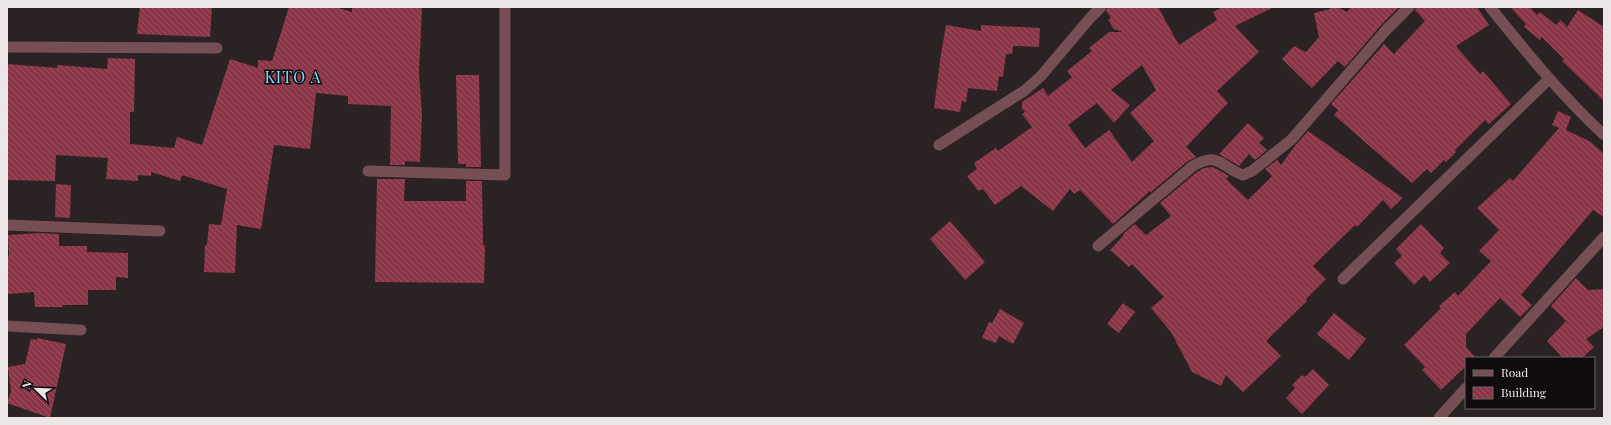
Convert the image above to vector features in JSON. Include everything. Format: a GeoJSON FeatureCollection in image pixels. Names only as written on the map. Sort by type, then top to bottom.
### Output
{"type":"FeatureCollection","features":[{"type":"Feature","properties":{"kind":"street"},"geometry":{"type":"LineString","coordinates":[[368,171],[505,174],[505,7]]}},
{"type":"Feature","properties":{"kind":"street"},"geometry":{"type":"LineString","coordinates":[[939,145],[1024,90],[1041,76],[1101,7]]}},
{"type":"Feature","properties":{"kind":"street"},"geometry":{"type":"LineString","coordinates":[[1098,246],[1192,166],[1201,161],[1208,159],[1216,160],[1243,175],[1252,171],[1291,140],[1409,7]]}},
{"type":"Feature","properties":{"kind":"street"},"geometry":{"type":"LineString","coordinates":[[1490,7],[1549,79],[1581,114],[1604,135]]}},
{"type":"Feature","properties":{"kind":"street"},"geometry":{"type":"LineString","coordinates":[[7,47],[217,48]]}},
{"type":"Feature","properties":{"kind":"street"},"geometry":{"type":"LineString","coordinates":[[1343,279],[1549,79]]}},
{"type":"Feature","properties":{"kind":"street"},"geometry":{"type":"LineString","coordinates":[[7,225],[160,231]]}},
{"type":"Feature","properties":{"kind":"street"},"geometry":{"type":"LineString","coordinates":[[1495,357],[1604,237]]}},
{"type":"Feature","properties":{"kind":"street"},"geometry":{"type":"LineString","coordinates":[[7,326],[81,330]]}},
{"type":"Feature","properties":{"kind":"street"},"geometry":{"type":"LineString","coordinates":[[1439,418],[1465,389]]}},
{"type":"Feature","properties":{"kind":"building"},"geometry":{"type":"Polygon","coordinates":[[[140,7],[212,7],[210,37],[137,34],[140,7]]]}},
{"type":"Feature","properties":{"kind":"building"},"geometry":{"type":"Polygon","coordinates":[[[289,7],[335,7],[352,12],[352,7],[422,7],[419,73],[422,115],[420,162],[405,161],[405,165],[390,165],[391,106],[348,104],[348,96],[316,93],[310,149],[274,145],[261,229],[237,225],[235,273],[204,272],[205,245],[207,245],[209,224],[221,225],[227,189],[182,175],[180,181],[151,172],[151,176],[138,175],[138,181],[106,179],[108,158],[56,155],[55,181],[7,180],[7,64],[57,68],[57,65],[107,69],[108,58],[135,59],[134,112],[130,112],[130,144],[174,148],[177,137],[202,145],[230,59],[258,68],[258,60],[272,61],[289,7]]]}},
{"type":"Feature","properties":{"kind":"building"},"geometry":{"type":"Polygon","coordinates":[[[1108,7],[1158,7],[1179,45],[1217,20],[1213,12],[1223,7],[1274,7],[1235,26],[1259,52],[1217,91],[1228,103],[1186,147],[1196,157],[1188,161],[1151,192],[1150,191],[1113,224],[1080,190],[1074,194],[1070,189],[1053,211],[1021,186],[995,205],[983,189],[978,191],[967,176],[977,169],[974,163],[996,148],[998,151],[1032,127],[1022,114],[1025,112],[1022,108],[1022,102],[1043,88],[1048,96],[1072,77],[1067,71],[1092,51],[1089,48],[1109,32],[1123,32],[1114,29],[1108,20],[1111,18],[1106,11],[1108,7]],[[1142,65],[1111,90],[1130,105],[1114,123],[1097,103],[1068,125],[1085,148],[1109,130],[1132,162],[1154,141],[1130,113],[1156,90],[1142,65]]]}},
{"type":"Feature","properties":{"kind":"building"},"geometry":{"type":"Polygon","coordinates":[[[1330,7],[1337,7],[1347,12],[1351,7],[1399,7],[1382,24],[1345,67],[1338,61],[1312,88],[1282,59],[1294,46],[1306,52],[1319,37],[1314,13],[1330,9],[1330,7]]]}},
{"type":"Feature","properties":{"kind":"building"},"geometry":{"type":"Polygon","coordinates":[[[1416,7],[1477,7],[1489,25],[1456,46],[1480,74],[1483,71],[1511,104],[1489,124],[1485,120],[1455,150],[1456,152],[1446,162],[1444,160],[1431,173],[1427,169],[1412,183],[1334,115],[1338,110],[1331,104],[1384,44],[1394,54],[1425,21],[1415,10],[1416,7]]]}},
{"type":"Feature","properties":{"kind":"building"},"geometry":{"type":"Polygon","coordinates":[[[1510,7],[1530,7],[1537,15],[1540,12],[1556,25],[1561,20],[1567,27],[1578,10],[1604,27],[1604,101],[1562,61],[1564,59],[1542,37],[1540,40],[1524,27],[1526,24],[1510,7]]]}},
{"type":"Feature","properties":{"kind":"building"},"geometry":{"type":"Polygon","coordinates":[[[946,25],[981,31],[981,25],[1040,28],[1039,47],[1013,46],[1012,54],[1006,54],[1003,77],[999,76],[997,91],[968,88],[966,102],[962,101],[960,112],[934,108],[946,25]]]}},
{"type":"Feature","properties":{"kind":"building"},"geometry":{"type":"Polygon","coordinates":[[[456,75],[479,75],[481,167],[466,167],[466,164],[458,164],[456,75]]]}},
{"type":"Feature","properties":{"kind":"building"},"geometry":{"type":"Polygon","coordinates":[[[1558,111],[1571,117],[1566,130],[1591,142],[1604,154],[1604,217],[1593,210],[1521,295],[1532,305],[1520,317],[1500,298],[1466,334],[1466,347],[1475,357],[1465,357],[1465,367],[1441,390],[1422,370],[1425,367],[1404,345],[1441,308],[1439,306],[1455,292],[1458,296],[1491,261],[1479,251],[1499,230],[1477,208],[1510,178],[1513,181],[1559,128],[1552,125],[1558,111]]]}},
{"type":"Feature","properties":{"kind":"building"},"geometry":{"type":"Polygon","coordinates":[[[1248,123],[1264,138],[1259,143],[1267,150],[1255,160],[1249,154],[1239,166],[1219,154],[1248,123]]]}},
{"type":"Feature","properties":{"kind":"building"},"geometry":{"type":"Polygon","coordinates":[[[1308,131],[1403,198],[1391,209],[1383,200],[1357,227],[1355,225],[1313,266],[1326,279],[1306,299],[1307,301],[1266,341],[1281,356],[1243,392],[1226,375],[1221,386],[1192,372],[1171,332],[1151,308],[1164,297],[1132,264],[1129,267],[1110,250],[1124,235],[1123,234],[1135,224],[1146,235],[1171,216],[1160,203],[1197,172],[1204,168],[1213,167],[1229,176],[1226,179],[1248,200],[1272,176],[1265,169],[1277,160],[1281,165],[1308,131]]]}},
{"type":"Feature","properties":{"kind":"building"},"geometry":{"type":"Polygon","coordinates":[[[377,179],[405,179],[404,201],[466,201],[466,181],[482,181],[483,245],[485,245],[484,283],[375,282],[377,179]]]}},
{"type":"Feature","properties":{"kind":"building"},"geometry":{"type":"Polygon","coordinates":[[[56,184],[71,185],[70,218],[55,217],[56,184]]]}},
{"type":"Feature","properties":{"kind":"building"},"geometry":{"type":"Polygon","coordinates":[[[950,221],[985,262],[965,280],[930,239],[950,221]]]}},
{"type":"Feature","properties":{"kind":"building"},"geometry":{"type":"Polygon","coordinates":[[[1421,224],[1444,248],[1440,253],[1450,263],[1430,282],[1424,275],[1414,285],[1394,263],[1402,256],[1396,249],[1421,224]]]}},
{"type":"Feature","properties":{"kind":"building"},"geometry":{"type":"Polygon","coordinates":[[[40,233],[59,234],[59,246],[87,246],[87,252],[128,253],[128,278],[116,277],[116,290],[88,290],[88,305],[35,307],[34,292],[7,294],[7,256],[9,256],[8,235],[40,233]]]}},
{"type":"Feature","properties":{"kind":"building"},"geometry":{"type":"Polygon","coordinates":[[[1576,278],[1588,290],[1604,289],[1604,327],[1586,339],[1594,347],[1583,357],[1562,357],[1547,341],[1566,321],[1551,306],[1576,278]]]}},
{"type":"Feature","properties":{"kind":"building"},"geometry":{"type":"Polygon","coordinates":[[[1123,303],[1135,312],[1119,333],[1107,324],[1123,303]]]}},
{"type":"Feature","properties":{"kind":"building"},"geometry":{"type":"Polygon","coordinates":[[[1000,309],[1024,323],[1013,344],[999,336],[996,343],[982,338],[989,322],[992,323],[1000,309]]]}},
{"type":"Feature","properties":{"kind":"building"},"geometry":{"type":"Polygon","coordinates":[[[1334,313],[1366,339],[1349,360],[1317,334],[1334,313]]]}},
{"type":"Feature","properties":{"kind":"building"},"geometry":{"type":"Polygon","coordinates":[[[37,338],[66,344],[50,418],[7,403],[11,391],[8,367],[25,364],[31,339],[37,340],[37,338]]]}},
{"type":"Feature","properties":{"kind":"building"},"geometry":{"type":"Polygon","coordinates":[[[1313,369],[1329,385],[1302,414],[1286,398],[1295,388],[1292,385],[1302,375],[1305,377],[1313,369]]]}},
{"type":"Feature","properties":{"kind":"district","name":"KITO A"},"geometry":{"type":"Point","coordinates":[293,76]}}]}
